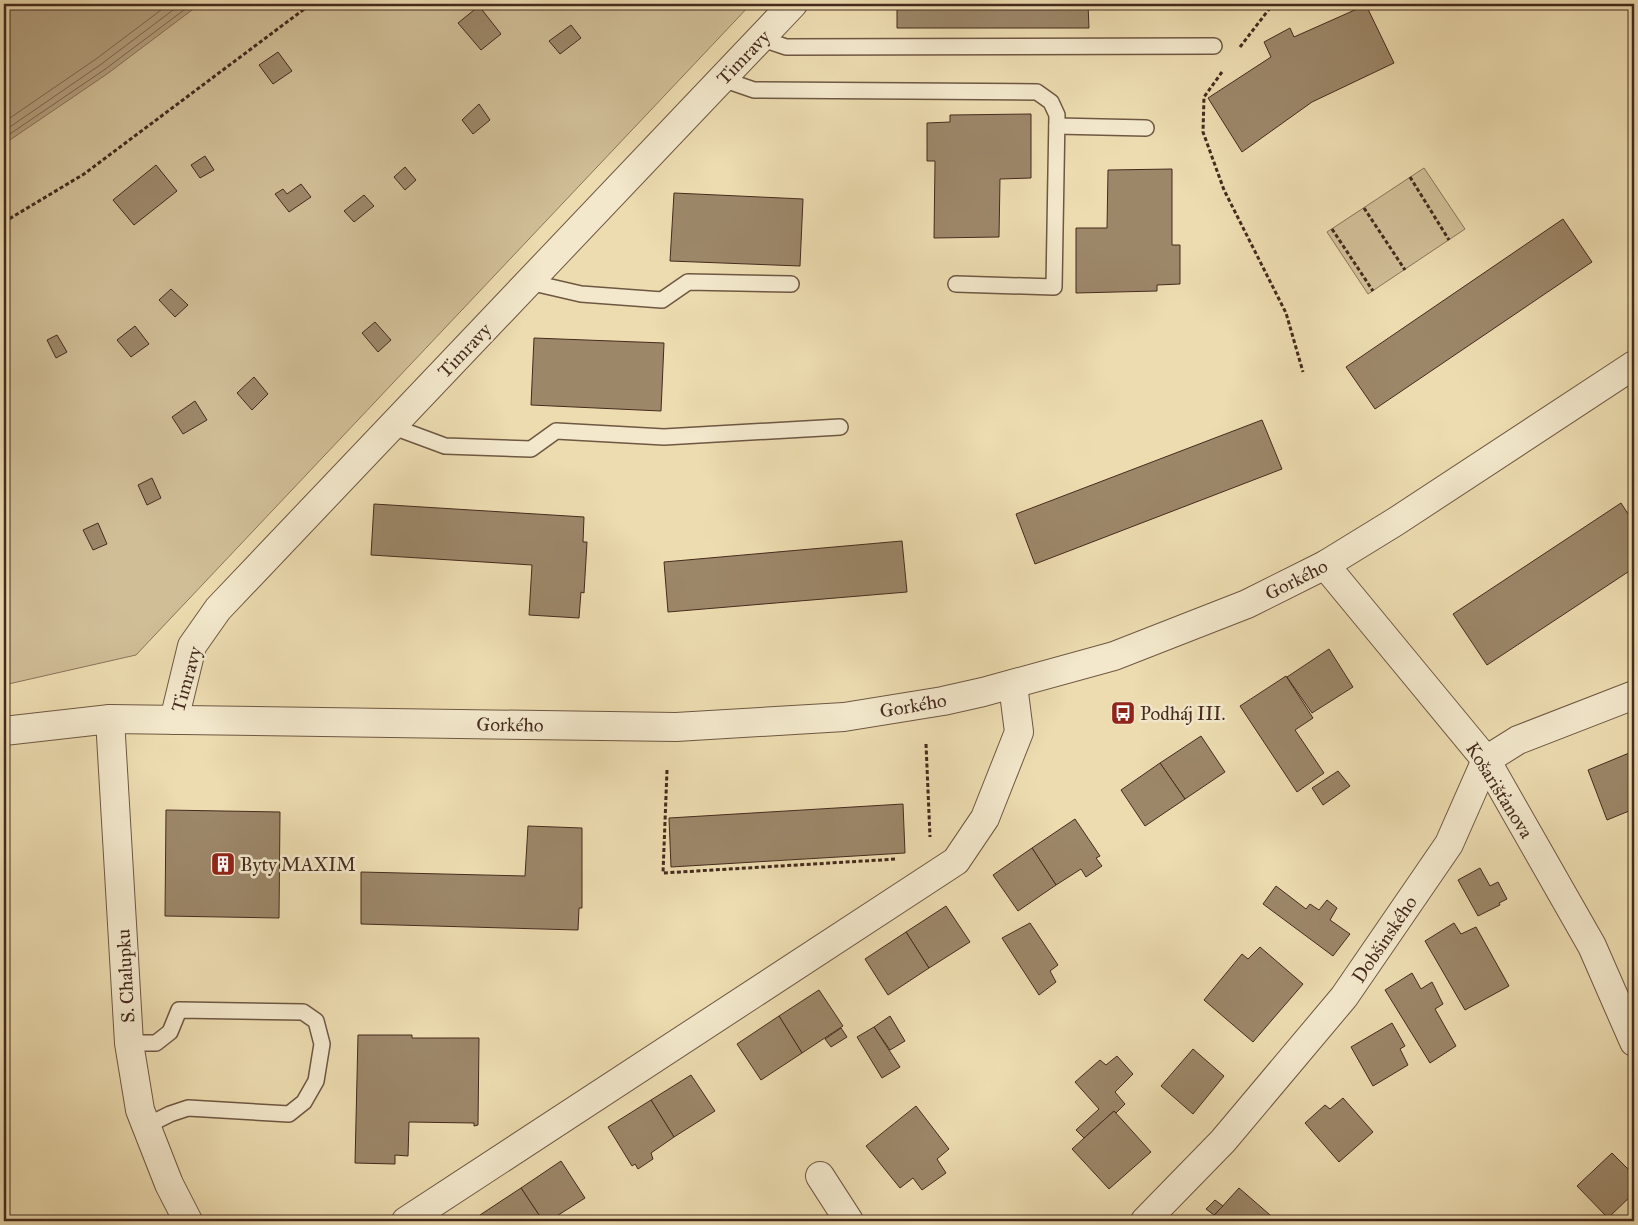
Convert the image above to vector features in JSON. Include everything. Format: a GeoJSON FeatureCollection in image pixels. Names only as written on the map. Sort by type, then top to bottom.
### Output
{"type":"FeatureCollection","features":[{"type":"Feature","properties":{"kind":"street","name":"Timravy"},"geometry":{"type":"LineString","coordinates":[[174,720],[192,646],[218,609],[794,4]]}},
{"type":"Feature","properties":{"kind":"street","name":"Gorkého"},"geometry":{"type":"LineString","coordinates":[[4,731],[110,719],[676,726],[844,717],[943,701],[1013,685],[1114,656],[1247,604],[1325,565],[1395,522],[1634,365]]}},
{"type":"Feature","properties":{"kind":"street","name":"Košarišťanova"},"geometry":{"type":"LineString","coordinates":[[1325,565],[1486,760],[1592,946],[1634,1042]]}},
{"type":"Feature","properties":{"kind":"street"},"geometry":{"type":"LineString","coordinates":[[406,1221],[956,861],[985,818],[1019,732],[1013,685]]}},
{"type":"Feature","properties":{"kind":"street"},"geometry":{"type":"LineString","coordinates":[[1486,760],[1518,740],[1634,695]]}},
{"type":"Feature","properties":{"kind":"street","name":"S. Chalupku"},"geometry":{"type":"LineString","coordinates":[[110,719],[129,1043],[140,1110],[169,1184],[188,1221]]}},
{"type":"Feature","properties":{"kind":"street","name":"Dobšinského"},"geometry":{"type":"LineString","coordinates":[[1145,1221],[1223,1141],[1344,997],[1449,844],[1486,760]]}},
{"type":"Feature","properties":{"kind":"street"},"geometry":{"type":"LineString","coordinates":[[820,1176],[849,1221]]}},
{"type":"Feature","properties":{"kind":"lane"},"geometry":{"type":"LineString","coordinates":[[760,38],[786,47],[1214,46]]}},
{"type":"Feature","properties":{"kind":"lane"},"geometry":{"type":"LineString","coordinates":[[722,79],[754,90],[1037,92],[1051,102],[1057,115],[1054,287],[956,284]]}},
{"type":"Feature","properties":{"kind":"lane"},"geometry":{"type":"LineString","coordinates":[[1057,126],[1146,128]]}},
{"type":"Feature","properties":{"kind":"lane"},"geometry":{"type":"LineString","coordinates":[[529,282],[581,294],[662,300],[688,282],[791,284]]}},
{"type":"Feature","properties":{"kind":"lane"},"geometry":{"type":"LineString","coordinates":[[391,426],[445,446],[531,450],[556,431],[664,437],[840,427]]}},
{"type":"Feature","properties":{"kind":"lane"},"geometry":{"type":"LineString","coordinates":[[129,1043],[156,1043],[170,1032],[179,1010],[303,1012],[316,1021],[322,1044],[316,1082],[304,1102],[289,1114],[188,1108],[170,1114],[146,1126]]}},
{"type":"Feature","properties":{"kind":"path"},"geometry":{"type":"LineString","coordinates":[[4,222],[84,174],[311,4]]}},
{"type":"Feature","properties":{"kind":"path"},"geometry":{"type":"LineString","coordinates":[[1240,48],[1273,4]]}},
{"type":"Feature","properties":{"kind":"path"},"geometry":{"type":"LineString","coordinates":[[1224,70],[1204,97],[1203,132],[1224,190],[1286,313],[1303,372]]}},
{"type":"Feature","properties":{"kind":"path"},"geometry":{"type":"LineString","coordinates":[[1410,177],[1449,240]]}},
{"type":"Feature","properties":{"kind":"path"},"geometry":{"type":"LineString","coordinates":[[1364,208],[1405,270]]}},
{"type":"Feature","properties":{"kind":"path"},"geometry":{"type":"LineString","coordinates":[[1332,229],[1373,291]]}},
{"type":"Feature","properties":{"kind":"path"},"geometry":{"type":"LineString","coordinates":[[926,744],[930,838]]}},
{"type":"Feature","properties":{"kind":"path"},"geometry":{"type":"LineString","coordinates":[[667,770],[663,873],[902,858]]}},
{"type":"Feature","properties":{"kind":"shaded area"},"geometry":{"type":"Polygon","coordinates":[[[196,4],[751,4],[136,655],[4,685],[4,143],[196,4]]]}},
{"type":"Feature","properties":{"kind":"shaded area"},"geometry":{"type":"Polygon","coordinates":[[[1424,168],[1465,229],[1368,294],[1327,232],[1424,168]]]}},
{"type":"Feature","properties":{"kind":"water"},"geometry":{"type":"Polygon","coordinates":[[[8,4],[200,4],[107,74],[4,144],[4,7],[8,4]]]}},
{"type":"Feature","properties":{"kind":"building"},"geometry":{"type":"Polygon","coordinates":[[[897,4],[1088,4],[1089,28],[897,28],[897,4]]]}},
{"type":"Feature","properties":{"kind":"building"},"geometry":{"type":"Polygon","coordinates":[[[1366,5],[1394,63],[1312,102],[1242,152],[1208,98],[1271,57],[1264,42],[1290,28],[1294,37],[1366,5]]]}},
{"type":"Feature","properties":{"kind":"building"},"geometry":{"type":"Polygon","coordinates":[[[479,6],[501,34],[481,50],[458,23],[479,6]]]}},
{"type":"Feature","properties":{"kind":"building"},"geometry":{"type":"Polygon","coordinates":[[[571,25],[581,38],[560,54],[549,41],[571,25]]]}},
{"type":"Feature","properties":{"kind":"building"},"geometry":{"type":"Polygon","coordinates":[[[278,52],[292,71],[273,84],[259,65],[278,52]]]}},
{"type":"Feature","properties":{"kind":"building"},"geometry":{"type":"Polygon","coordinates":[[[479,104],[490,120],[473,134],[462,120],[479,104]]]}},
{"type":"Feature","properties":{"kind":"building"},"geometry":{"type":"Polygon","coordinates":[[[1031,114],[1031,178],[1000,179],[999,237],[934,238],[935,161],[927,161],[927,123],[950,122],[950,115],[1031,114]]]}},
{"type":"Feature","properties":{"kind":"building"},"geometry":{"type":"Polygon","coordinates":[[[205,156],[214,170],[200,178],[191,165],[205,156]]]}},
{"type":"Feature","properties":{"kind":"building"},"geometry":{"type":"Polygon","coordinates":[[[156,165],[177,191],[134,225],[113,200],[156,165]]]}},
{"type":"Feature","properties":{"kind":"building"},"geometry":{"type":"Polygon","coordinates":[[[405,167],[416,180],[405,190],[394,177],[405,167]]]}},
{"type":"Feature","properties":{"kind":"building"},"geometry":{"type":"Polygon","coordinates":[[[1172,169],[1172,245],[1180,245],[1180,284],[1157,285],[1157,291],[1076,293],[1076,228],[1107,228],[1108,170],[1172,169]]]}},
{"type":"Feature","properties":{"kind":"building"},"geometry":{"type":"Polygon","coordinates":[[[301,184],[311,197],[289,212],[275,194],[283,189],[287,194],[301,184]]]}},
{"type":"Feature","properties":{"kind":"building"},"geometry":{"type":"Polygon","coordinates":[[[674,193],[803,199],[800,266],[670,261],[674,193]]]}},
{"type":"Feature","properties":{"kind":"building"},"geometry":{"type":"Polygon","coordinates":[[[364,195],[374,206],[354,222],[344,211],[364,195]]]}},
{"type":"Feature","properties":{"kind":"building"},"geometry":{"type":"Polygon","coordinates":[[[1563,219],[1592,262],[1375,409],[1346,367],[1563,219]]]}},
{"type":"Feature","properties":{"kind":"building"},"geometry":{"type":"Polygon","coordinates":[[[171,289],[188,305],[175,317],[159,300],[171,289]]]}},
{"type":"Feature","properties":{"kind":"building"},"geometry":{"type":"Polygon","coordinates":[[[375,322],[391,340],[378,352],[362,333],[375,322]]]}},
{"type":"Feature","properties":{"kind":"building"},"geometry":{"type":"Polygon","coordinates":[[[135,326],[149,344],[131,357],[117,340],[135,326]]]}},
{"type":"Feature","properties":{"kind":"building"},"geometry":{"type":"Polygon","coordinates":[[[57,335],[67,352],[56,358],[47,340],[57,335]]]}},
{"type":"Feature","properties":{"kind":"building"},"geometry":{"type":"Polygon","coordinates":[[[534,338],[664,343],[661,411],[531,405],[534,338]]]}},
{"type":"Feature","properties":{"kind":"building"},"geometry":{"type":"Polygon","coordinates":[[[254,377],[268,394],[252,410],[237,393],[254,377]]]}},
{"type":"Feature","properties":{"kind":"building"},"geometry":{"type":"Polygon","coordinates":[[[195,401],[207,420],[183,434],[172,417],[195,401]]]}},
{"type":"Feature","properties":{"kind":"building"},"geometry":{"type":"Polygon","coordinates":[[[1262,420],[1282,469],[1035,564],[1016,514],[1262,420]]]}},
{"type":"Feature","properties":{"kind":"building"},"geometry":{"type":"Polygon","coordinates":[[[152,478],[161,498],[147,505],[138,485],[152,478]]]}},
{"type":"Feature","properties":{"kind":"building"},"geometry":{"type":"Polygon","coordinates":[[[1621,503],[1634,523],[1634,568],[1487,665],[1453,614],[1621,503]]]}},
{"type":"Feature","properties":{"kind":"building"},"geometry":{"type":"Polygon","coordinates":[[[374,504],[584,517],[583,542],[587,542],[584,593],[581,592],[579,618],[529,615],[532,565],[371,555],[374,504]]]}},
{"type":"Feature","properties":{"kind":"building"},"geometry":{"type":"Polygon","coordinates":[[[98,523],[107,544],[93,550],[83,530],[98,523]]]}},
{"type":"Feature","properties":{"kind":"building"},"geometry":{"type":"Polygon","coordinates":[[[902,541],[907,592],[668,612],[664,562],[902,541]]]}},
{"type":"Feature","properties":{"kind":"building"},"geometry":{"type":"Polygon","coordinates":[[[1329,649],[1353,687],[1312,713],[1287,677],[1329,649]]]}},
{"type":"Feature","properties":{"kind":"building"},"geometry":{"type":"Polygon","coordinates":[[[1286,676],[1313,718],[1295,730],[1324,773],[1297,792],[1240,706],[1286,676]]]}},
{"type":"Feature","properties":{"kind":"building"},"geometry":{"type":"Polygon","coordinates":[[[1201,736],[1225,772],[1185,799],[1160,763],[1201,736]]]}},
{"type":"Feature","properties":{"kind":"building"},"geometry":{"type":"Polygon","coordinates":[[[1634,751],[1634,809],[1607,820],[1588,770],[1634,751]]]}},
{"type":"Feature","properties":{"kind":"building"},"geometry":{"type":"Polygon","coordinates":[[[1160,763],[1185,799],[1145,826],[1121,790],[1160,763]]]}},
{"type":"Feature","properties":{"kind":"building"},"geometry":{"type":"Polygon","coordinates":[[[1338,771],[1350,786],[1323,805],[1312,788],[1338,771]]]}},
{"type":"Feature","properties":{"kind":"building"},"geometry":{"type":"Polygon","coordinates":[[[903,804],[905,853],[671,867],[669,818],[903,804]]]}},
{"type":"Feature","properties":{"kind":"building","name":"Byty MAXIM"},"geometry":{"type":"Polygon","coordinates":[[[166,810],[280,812],[279,918],[165,916],[166,810]]]}},
{"type":"Feature","properties":{"kind":"building"},"geometry":{"type":"Polygon","coordinates":[[[1075,819],[1100,856],[1096,858],[1102,866],[1086,877],[1081,869],[1056,885],[1032,848],[1075,819]]]}},
{"type":"Feature","properties":{"kind":"building"},"geometry":{"type":"Polygon","coordinates":[[[528,826],[582,828],[582,908],[579,908],[578,930],[361,924],[361,872],[525,876],[528,826]]]}},
{"type":"Feature","properties":{"kind":"building"},"geometry":{"type":"Polygon","coordinates":[[[1032,848],[1056,885],[1018,911],[993,875],[1032,848]]]}},
{"type":"Feature","properties":{"kind":"building"},"geometry":{"type":"Polygon","coordinates":[[[1480,868],[1490,886],[1498,882],[1507,899],[1499,903],[1500,905],[1478,916],[1458,880],[1480,868]]]}},
{"type":"Feature","properties":{"kind":"building"},"geometry":{"type":"Polygon","coordinates":[[[1276,886],[1306,909],[1310,904],[1319,910],[1327,900],[1337,908],[1330,920],[1350,934],[1333,956],[1263,904],[1276,886]]]}},
{"type":"Feature","properties":{"kind":"building"},"geometry":{"type":"Polygon","coordinates":[[[946,906],[970,942],[929,968],[906,932],[946,906]]]}},
{"type":"Feature","properties":{"kind":"building"},"geometry":{"type":"Polygon","coordinates":[[[1030,923],[1058,965],[1050,971],[1056,982],[1039,995],[1002,938],[1030,923]]]}},
{"type":"Feature","properties":{"kind":"building"},"geometry":{"type":"Polygon","coordinates":[[[1454,923],[1461,934],[1476,927],[1509,986],[1465,1010],[1425,941],[1454,923]]]}},
{"type":"Feature","properties":{"kind":"building"},"geometry":{"type":"Polygon","coordinates":[[[906,932],[929,968],[888,995],[865,959],[906,932]]]}},
{"type":"Feature","properties":{"kind":"building"},"geometry":{"type":"Polygon","coordinates":[[[1260,947],[1303,984],[1253,1042],[1204,1000],[1242,954],[1248,959],[1260,947]]]}},
{"type":"Feature","properties":{"kind":"building"},"geometry":{"type":"Polygon","coordinates":[[[1412,973],[1421,989],[1432,982],[1443,1004],[1435,1009],[1456,1046],[1430,1063],[1385,990],[1412,973]]]}},
{"type":"Feature","properties":{"kind":"building"},"geometry":{"type":"Polygon","coordinates":[[[819,990],[843,1026],[802,1053],[779,1016],[819,990]]]}},
{"type":"Feature","properties":{"kind":"building"},"geometry":{"type":"Polygon","coordinates":[[[779,1016],[802,1053],[761,1080],[737,1044],[779,1016]]]}},
{"type":"Feature","properties":{"kind":"building"},"geometry":{"type":"Polygon","coordinates":[[[890,1016],[905,1041],[890,1050],[874,1027],[890,1016]]]}},
{"type":"Feature","properties":{"kind":"building"},"geometry":{"type":"Polygon","coordinates":[[[1392,1023],[1405,1046],[1400,1049],[1408,1065],[1373,1086],[1351,1047],[1392,1023]]]}},
{"type":"Feature","properties":{"kind":"building"},"geometry":{"type":"Polygon","coordinates":[[[874,1027],[900,1067],[882,1078],[857,1037],[874,1027]]]}},
{"type":"Feature","properties":{"kind":"building"},"geometry":{"type":"Polygon","coordinates":[[[841,1028],[847,1037],[831,1047],[825,1039],[841,1028]]]}},
{"type":"Feature","properties":{"kind":"building"},"geometry":{"type":"Polygon","coordinates":[[[358,1035],[412,1035],[412,1038],[479,1038],[478,1125],[474,1126],[474,1123],[409,1122],[408,1156],[395,1155],[395,1164],[355,1163],[358,1035]]]}},
{"type":"Feature","properties":{"kind":"building"},"geometry":{"type":"Polygon","coordinates":[[[1193,1049],[1224,1076],[1193,1114],[1161,1086],[1193,1049]]]}},
{"type":"Feature","properties":{"kind":"building"},"geometry":{"type":"Polygon","coordinates":[[[1117,1056],[1133,1074],[1115,1092],[1125,1104],[1116,1113],[1114,1111],[1084,1138],[1076,1130],[1099,1109],[1075,1082],[1100,1060],[1106,1065],[1117,1056]]]}},
{"type":"Feature","properties":{"kind":"building"},"geometry":{"type":"Polygon","coordinates":[[[691,1075],[715,1111],[674,1137],[651,1100],[691,1075]]]}},
{"type":"Feature","properties":{"kind":"building"},"geometry":{"type":"Polygon","coordinates":[[[1343,1098],[1373,1132],[1339,1162],[1305,1123],[1325,1105],[1330,1109],[1343,1098]]]}},
{"type":"Feature","properties":{"kind":"building"},"geometry":{"type":"Polygon","coordinates":[[[651,1100],[674,1137],[651,1153],[653,1159],[638,1169],[635,1164],[632,1166],[608,1127],[651,1100]]]}},
{"type":"Feature","properties":{"kind":"building"},"geometry":{"type":"Polygon","coordinates":[[[916,1106],[949,1149],[937,1159],[946,1173],[922,1190],[913,1178],[900,1188],[866,1146],[916,1106]]]}},
{"type":"Feature","properties":{"kind":"building"},"geometry":{"type":"Polygon","coordinates":[[[1114,1111],[1151,1152],[1109,1189],[1072,1149],[1114,1111]]]}},
{"type":"Feature","properties":{"kind":"building"},"geometry":{"type":"Polygon","coordinates":[[[1612,1153],[1634,1175],[1634,1193],[1608,1218],[1577,1186],[1612,1153]]]}},
{"type":"Feature","properties":{"kind":"building"},"geometry":{"type":"Polygon","coordinates":[[[561,1161],[585,1198],[549,1221],[543,1221],[521,1188],[561,1161]]]}},
{"type":"Feature","properties":{"kind":"building"},"geometry":{"type":"Polygon","coordinates":[[[521,1188],[543,1221],[484,1221],[480,1215],[521,1188]]]}},
{"type":"Feature","properties":{"kind":"building"},"geometry":{"type":"Polygon","coordinates":[[[1239,1188],[1277,1221],[1209,1221],[1239,1188]]]}},
{"type":"Feature","properties":{"kind":"building"},"geometry":{"type":"Polygon","coordinates":[[[1215,1200],[1223,1206],[1214,1215],[1206,1209],[1215,1200]]]}},
{"type":"Feature","properties":{"kind":"place","name":"Podháj III."},"geometry":{"type":"Point","coordinates":[1123,713]}},
{"type":"Feature","properties":{"kind":"place","name":"Byty MAXIM"},"geometry":{"type":"Point","coordinates":[223,864]}}]}
